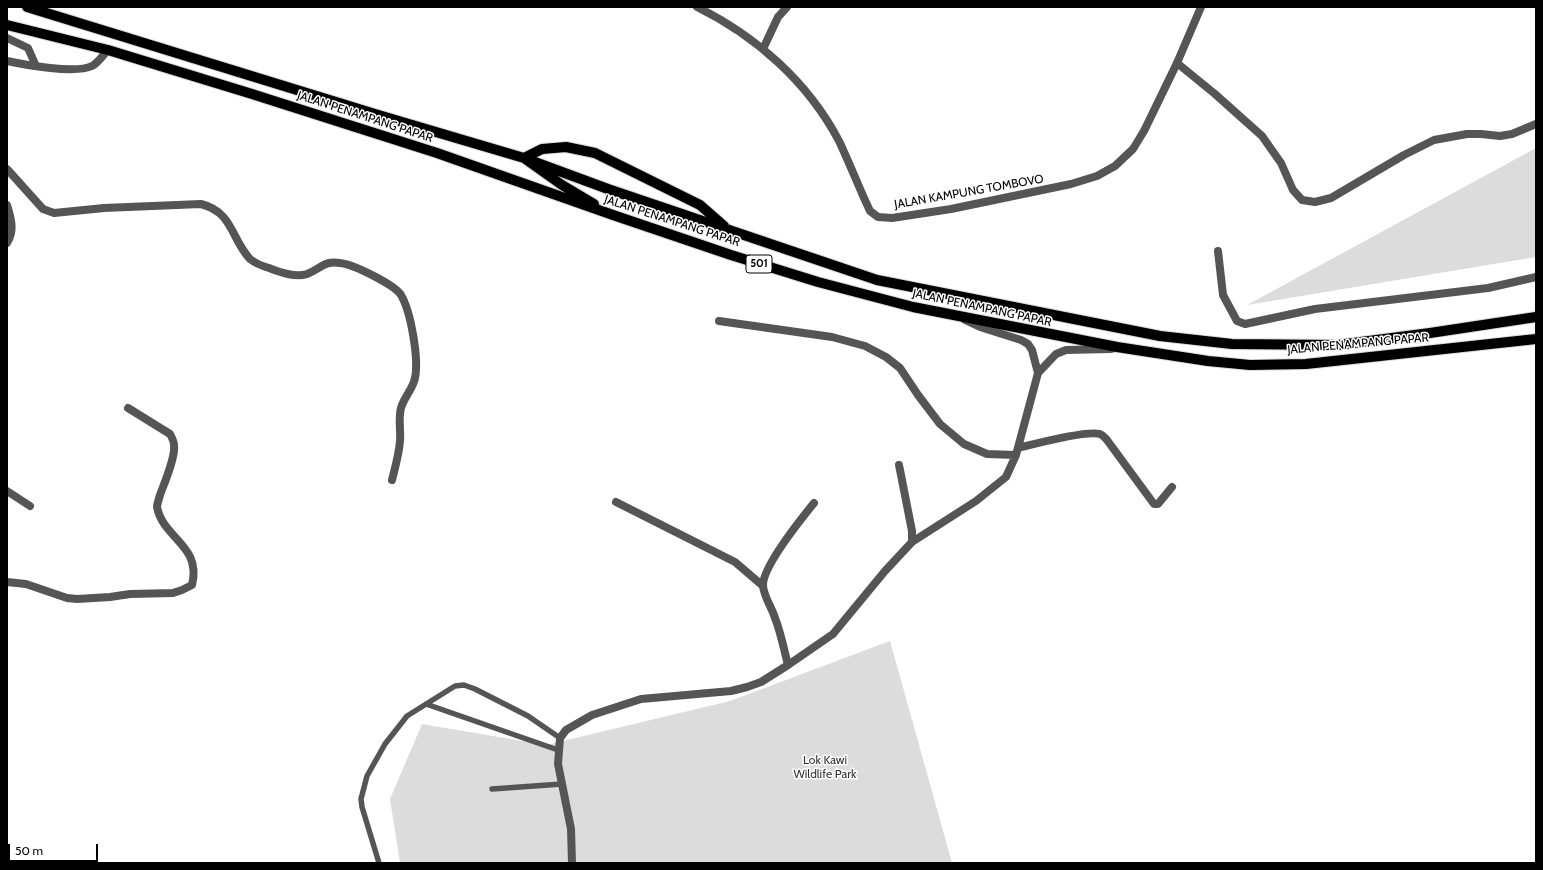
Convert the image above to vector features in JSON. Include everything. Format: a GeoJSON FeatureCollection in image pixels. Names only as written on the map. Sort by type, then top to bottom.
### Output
{"type":"FeatureCollection","features":[{"type":"Feature","properties":{"kind":"main road","name":"JALAN PENAMPANG PAPAR"},"geometry":{"type":"LineString","coordinates":[[33,8],[382,116],[524,158],[608,189],[877,280],[1160,336],[1232,344],[1338,345],[1536,317]]}},
{"type":"Feature","properties":{"kind":"main road","name":"JALAN PENAMPANG PAPAR"},"geometry":{"type":"LineString","coordinates":[[7,25],[108,50],[260,96],[437,153],[613,215],[818,282],[913,307],[956,316],[1132,349],[1208,361],[1250,364],[1306,364],[1536,339]]}},
{"type":"Feature","properties":{"kind":"main road"},"geometry":{"type":"LineString","coordinates":[[613,215],[562,185],[524,158],[542,149],[566,147],[595,153],[700,205],[727,229]]}},
{"type":"Feature","properties":{"kind":"street","name":"JALAN KAMPUNG TOMBOVO"},"geometry":{"type":"LineString","coordinates":[[697,7],[746,35],[794,77],[819,109],[839,141],[870,211],[878,217],[892,218],[951,209],[1042,191],[1097,176],[1115,166],[1133,149],[1144,131],[1201,7]]}},
{"type":"Feature","properties":{"kind":"street"},"geometry":{"type":"LineString","coordinates":[[763,50],[778,17],[787,7]]}},
{"type":"Feature","properties":{"kind":"street"},"geometry":{"type":"LineString","coordinates":[[7,38],[28,48],[36,66]]}},
{"type":"Feature","properties":{"kind":"street"},"geometry":{"type":"LineString","coordinates":[[7,61],[36,66],[82,68],[93,66],[108,50]]}},
{"type":"Feature","properties":{"kind":"street"},"geometry":{"type":"LineString","coordinates":[[1176,64],[1238,114],[1262,136],[1281,163],[1293,190],[1302,200],[1315,202],[1331,198],[1404,155],[1434,140],[1467,134],[1500,136],[1512,134],[1536,124]]}},
{"type":"Feature","properties":{"kind":"street"},"geometry":{"type":"LineString","coordinates":[[7,169],[43,209],[54,213],[98,208],[201,204],[208,206],[222,215],[247,255],[256,263],[279,272],[296,275],[307,274],[327,263],[342,263],[372,276],[398,292],[404,302],[409,318],[414,341],[416,366],[413,386],[401,408],[400,442],[392,480]]}},
{"type":"Feature","properties":{"kind":"street"},"geometry":{"type":"LineString","coordinates":[[7,205],[11,218],[12,230],[7,243]]}},
{"type":"Feature","properties":{"kind":"street"},"geometry":{"type":"LineString","coordinates":[[1218,251],[1223,295],[1237,321],[1245,324],[1315,309],[1488,288],[1536,277]]}},
{"type":"Feature","properties":{"kind":"street"},"geometry":{"type":"LineString","coordinates":[[956,316],[980,327],[1021,340],[1028,344],[1032,350],[1038,374]]}},
{"type":"Feature","properties":{"kind":"street"},"geometry":{"type":"LineString","coordinates":[[719,321],[832,337],[865,346],[886,357],[900,368],[940,424],[964,444],[986,454],[1017,452],[1061,438],[1099,434],[1107,440],[1154,504],[1158,504],[1172,487]]}},
{"type":"Feature","properties":{"kind":"street"},"geometry":{"type":"LineString","coordinates":[[572,863],[571,829],[558,764],[560,738],[566,730],[592,715],[641,699],[730,691],[760,682],[788,665],[833,634],[912,542],[994,487],[1006,477],[1017,452],[1038,374],[1056,354],[1066,350],[1132,349]]}},
{"type":"Feature","properties":{"kind":"street"},"geometry":{"type":"LineString","coordinates":[[7,582],[26,584],[67,598],[77,599],[130,594],[173,593],[192,585],[195,574],[188,552],[165,526],[157,506],[175,447],[173,440],[170,434],[128,408]]}},
{"type":"Feature","properties":{"kind":"street"},"geometry":{"type":"LineString","coordinates":[[899,465],[912,531],[912,542]]}},
{"type":"Feature","properties":{"kind":"street"},"geometry":{"type":"LineString","coordinates":[[7,491],[30,506]]}},
{"type":"Feature","properties":{"kind":"street"},"geometry":{"type":"LineString","coordinates":[[616,502],[734,562],[763,586],[776,619],[788,665]]}},
{"type":"Feature","properties":{"kind":"street"},"geometry":{"type":"LineString","coordinates":[[763,586],[766,573],[776,556],[814,503]]}},
{"type":"Feature","properties":{"kind":"lane"},"geometry":{"type":"LineString","coordinates":[[379,863],[362,807],[362,788],[372,765],[385,744],[407,716],[455,686],[464,685],[528,716],[560,738]]}},
{"type":"Feature","properties":{"kind":"lane"},"geometry":{"type":"LineString","coordinates":[[426,704],[558,750]]}},
{"type":"Feature","properties":{"kind":"lane"},"geometry":{"type":"LineString","coordinates":[[492,789],[562,784]]}},
{"type":"Feature","properties":{"kind":"green space"},"geometry":{"type":"Polygon","coordinates":[[[1536,148],[1536,257],[1247,305],[1536,148]]]}},
{"type":"Feature","properties":{"kind":"green space","name":"Lok Kawi Wildlife Park"},"geometry":{"type":"Polygon","coordinates":[[[890,641],[952,863],[400,863],[390,799],[422,724],[546,745],[730,701],[890,641]]]}}]}
